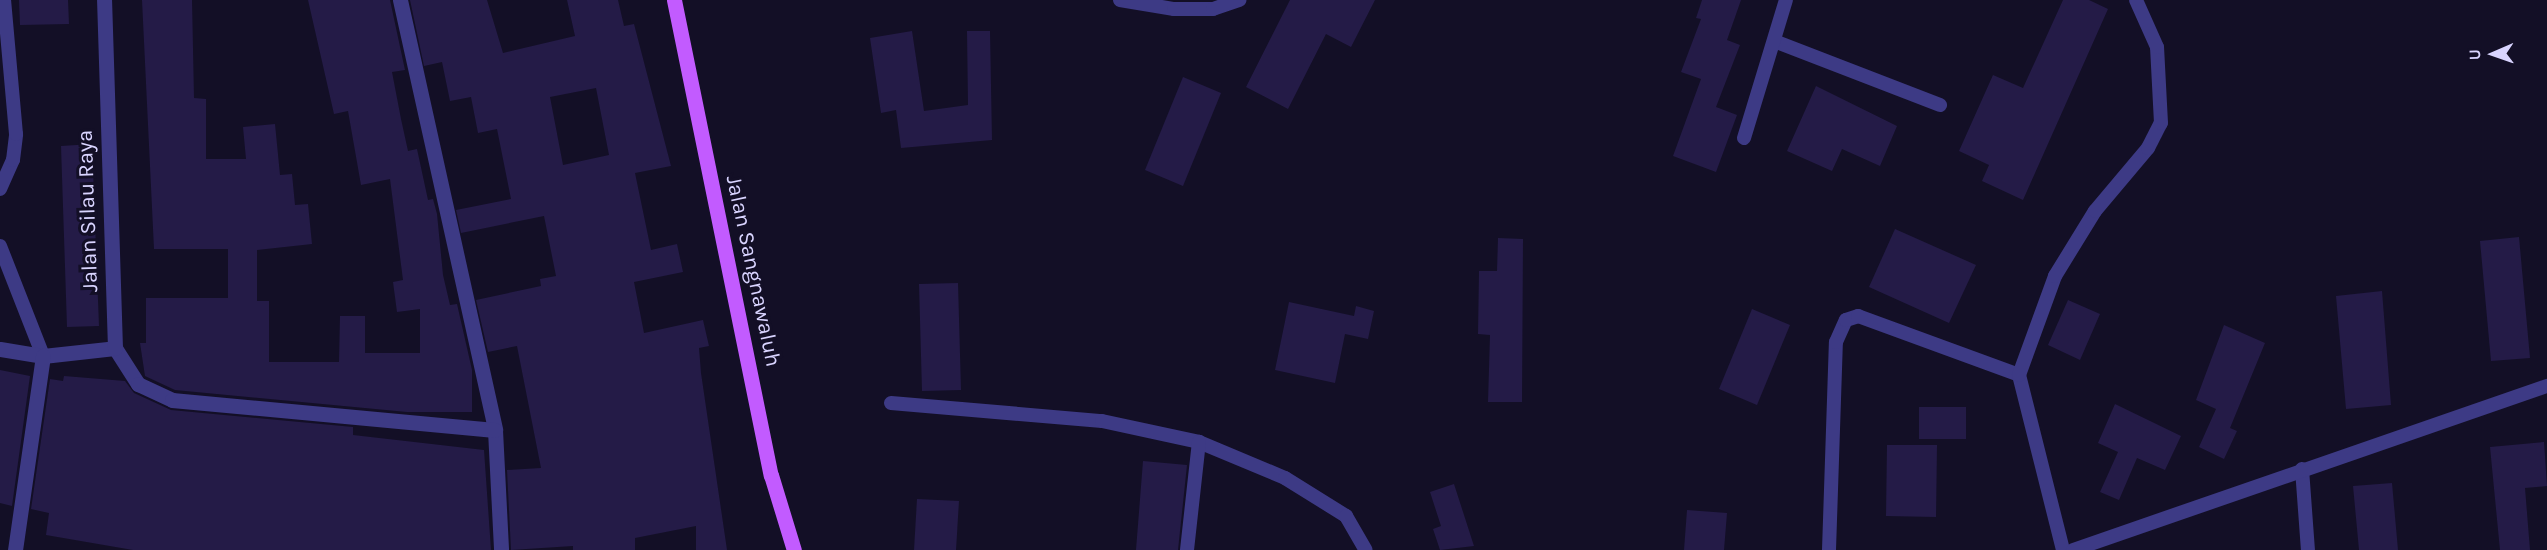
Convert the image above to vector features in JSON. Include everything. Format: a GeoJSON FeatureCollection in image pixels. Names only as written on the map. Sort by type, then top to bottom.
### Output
{"type":"FeatureCollection","features":[{"type":"Feature","properties":{"kind":"main road","name":"Jalan Sangnawaluh"},"geometry":{"type":"LineString","coordinates":[[674,0],[771,475],[794,550]]}},
{"type":"Feature","properties":{"kind":"street","name":"Jalan Silau Raya"},"geometry":{"type":"LineString","coordinates":[[104,0],[115,348]]}},
{"type":"Feature","properties":{"kind":"street"},"geometry":{"type":"LineString","coordinates":[[400,0],[495,430],[501,550]]}},
{"type":"Feature","properties":{"kind":"street"},"geometry":{"type":"LineString","coordinates":[[0,349],[43,356],[115,348],[138,384],[172,400],[495,430]]}},
{"type":"Feature","properties":{"kind":"street"},"geometry":{"type":"LineString","coordinates":[[15,550],[43,356]]}},
{"type":"Feature","properties":{"kind":"lane"},"geometry":{"type":"LineString","coordinates":[[0,189],[13,160],[16,134],[4,0]]}},
{"type":"Feature","properties":{"kind":"lane"},"geometry":{"type":"LineString","coordinates":[[1120,0],[1174,9],[1213,9],[1239,0]]}},
{"type":"Feature","properties":{"kind":"lane"},"geometry":{"type":"LineString","coordinates":[[1744,138],[1786,0]]}},
{"type":"Feature","properties":{"kind":"lane"},"geometry":{"type":"LineString","coordinates":[[2063,550],[2019,375],[2055,276],[2095,211],[2148,148],[2161,123],[2157,47],[2136,0]]}},
{"type":"Feature","properties":{"kind":"lane"},"geometry":{"type":"LineString","coordinates":[[1774,41],[1940,105]]}},
{"type":"Feature","properties":{"kind":"lane"},"geometry":{"type":"LineString","coordinates":[[0,246],[43,356]]}},
{"type":"Feature","properties":{"kind":"lane"},"geometry":{"type":"LineString","coordinates":[[1829,550],[1836,342],[1846,320],[1857,316],[2019,375]]}},
{"type":"Feature","properties":{"kind":"lane"},"geometry":{"type":"LineString","coordinates":[[2073,550],[2547,386]]}},
{"type":"Feature","properties":{"kind":"lane"},"geometry":{"type":"LineString","coordinates":[[891,403],[1102,420],[1199,442],[1285,478],[1346,516],[1366,550]]}},
{"type":"Feature","properties":{"kind":"lane"},"geometry":{"type":"LineString","coordinates":[[1187,550],[1199,442]]}},
{"type":"Feature","properties":{"kind":"lane"},"geometry":{"type":"LineString","coordinates":[[2302,469],[2308,550]]}},
{"type":"Feature","properties":{"kind":"building"},"geometry":{"type":"Polygon","coordinates":[[[19,0],[68,0],[69,24],[20,25],[19,0]]]}},
{"type":"Feature","properties":{"kind":"building"},"geometry":{"type":"Polygon","coordinates":[[[142,0],[192,0],[194,98],[206,99],[206,159],[246,159],[243,127],[275,124],[280,175],[292,174],[295,205],[308,204],[312,244],[257,250],[257,301],[269,301],[269,362],[339,362],[340,316],[365,316],[365,353],[420,353],[420,309],[397,312],[393,282],[403,280],[390,179],[361,185],[348,111],[334,114],[308,0],[390,0],[405,70],[392,72],[401,119],[408,151],[417,149],[428,200],[433,199],[437,214],[443,275],[450,305],[457,304],[472,370],[472,412],[407,412],[175,390],[145,376],[140,343],[146,343],[146,298],[228,298],[228,249],[154,249],[142,0]]]}},
{"type":"Feature","properties":{"kind":"building"},"geometry":{"type":"Polygon","coordinates":[[[410,0],[487,0],[503,53],[575,36],[567,0],[618,0],[624,26],[634,24],[671,166],[635,173],[651,250],[677,244],[683,272],[634,282],[644,333],[703,320],[709,346],[699,348],[701,373],[727,550],[696,550],[696,526],[635,538],[635,550],[573,550],[573,546],[511,550],[507,470],[541,468],[517,346],[488,352],[476,300],[541,286],[540,279],[556,276],[544,216],[461,233],[456,210],[511,199],[497,129],[478,133],[471,97],[450,101],[442,62],[424,66],[410,0]],[[596,88],[550,97],[563,165],[609,155],[596,88]]]}},
{"type":"Feature","properties":{"kind":"building"},"geometry":{"type":"Polygon","coordinates":[[[1290,0],[1375,0],[1351,47],[1326,34],[1288,109],[1246,87],[1290,0]]]}},
{"type":"Feature","properties":{"kind":"building"},"geometry":{"type":"Polygon","coordinates":[[[1702,0],[1741,0],[1727,40],[1740,45],[1716,107],[1737,115],[1716,172],[1673,156],[1701,79],[1681,72],[1701,19],[1696,18],[1702,0]]]}},
{"type":"Feature","properties":{"kind":"building"},"geometry":{"type":"Polygon","coordinates":[[[2063,0],[2089,0],[2108,9],[2023,200],[1982,181],[1989,165],[1959,151],[1993,75],[2023,88],[2063,0]]]}},
{"type":"Feature","properties":{"kind":"building"},"geometry":{"type":"Polygon","coordinates":[[[912,31],[924,111],[968,105],[967,31],[990,31],[992,140],[901,148],[896,110],[881,113],[870,38],[912,31]]]}},
{"type":"Feature","properties":{"kind":"building"},"geometry":{"type":"Polygon","coordinates":[[[1183,77],[1221,93],[1183,186],[1145,170],[1183,77]]]}},
{"type":"Feature","properties":{"kind":"building"},"geometry":{"type":"Polygon","coordinates":[[[1816,86],[1897,126],[1880,166],[1842,149],[1832,171],[1787,151],[1816,86]]]}},
{"type":"Feature","properties":{"kind":"building"},"geometry":{"type":"Polygon","coordinates":[[[92,144],[99,326],[67,327],[61,146],[92,144]]]}},
{"type":"Feature","properties":{"kind":"building"},"geometry":{"type":"Polygon","coordinates":[[[1895,229],[1976,265],[1949,323],[1869,287],[1895,229]]]}},
{"type":"Feature","properties":{"kind":"building"},"geometry":{"type":"Polygon","coordinates":[[[2519,237],[2530,358],[2491,361],[2480,241],[2519,237]]]}},
{"type":"Feature","properties":{"kind":"building"},"geometry":{"type":"Polygon","coordinates":[[[1498,238],[1523,239],[1522,402],[1488,402],[1490,335],[1478,334],[1479,271],[1497,271],[1498,238]]]}},
{"type":"Feature","properties":{"kind":"building"},"geometry":{"type":"Polygon","coordinates":[[[958,283],[961,390],[922,391],[919,284],[958,283]]]}},
{"type":"Feature","properties":{"kind":"building"},"geometry":{"type":"Polygon","coordinates":[[[2382,291],[2391,405],[2346,409],[2336,296],[2382,291]]]}},
{"type":"Feature","properties":{"kind":"building"},"geometry":{"type":"Polygon","coordinates":[[[2068,300],[2100,314],[2080,360],[2048,345],[2068,300]]]}},
{"type":"Feature","properties":{"kind":"building"},"geometry":{"type":"Polygon","coordinates":[[[1289,302],[1354,316],[1356,306],[1374,311],[1368,339],[1345,334],[1335,383],[1275,370],[1289,302]]]}},
{"type":"Feature","properties":{"kind":"building"},"geometry":{"type":"Polygon","coordinates":[[[1752,309],[1790,325],[1757,405],[1719,389],[1752,309]]]}},
{"type":"Feature","properties":{"kind":"building"},"geometry":{"type":"Polygon","coordinates":[[[2224,325],[2265,343],[2230,428],[2237,431],[2224,459],[2199,447],[2216,409],[2196,400],[2224,325]]]}},
{"type":"Feature","properties":{"kind":"building"},"geometry":{"type":"Polygon","coordinates":[[[0,370],[30,376],[12,506],[0,503],[0,370]]]}},
{"type":"Feature","properties":{"kind":"building"},"geometry":{"type":"Polygon","coordinates":[[[64,376],[125,381],[134,393],[171,410],[353,427],[353,435],[484,450],[491,550],[133,550],[46,535],[49,513],[31,509],[50,379],[63,381],[64,376]]]}},
{"type":"Feature","properties":{"kind":"building"},"geometry":{"type":"Polygon","coordinates":[[[2115,404],[2181,436],[2165,470],[2137,458],[2119,500],[2100,492],[2118,452],[2098,443],[2115,404]]]}},
{"type":"Feature","properties":{"kind":"building"},"geometry":{"type":"Polygon","coordinates":[[[1919,407],[1966,407],[1966,439],[1919,439],[1919,407]]]}},
{"type":"Feature","properties":{"kind":"building"},"geometry":{"type":"Polygon","coordinates":[[[2544,442],[2547,486],[2525,488],[2530,550],[2500,550],[2490,447],[2544,442]]]}},
{"type":"Feature","properties":{"kind":"building"},"geometry":{"type":"Polygon","coordinates":[[[1887,445],[1937,445],[1936,517],[1886,516],[1887,445]]]}},
{"type":"Feature","properties":{"kind":"building"},"geometry":{"type":"Polygon","coordinates":[[[1143,461],[1187,465],[1178,550],[1136,550],[1143,461]]]}},
{"type":"Feature","properties":{"kind":"building"},"geometry":{"type":"Polygon","coordinates":[[[2392,483],[2398,550],[2359,550],[2353,486],[2392,483]]]}},
{"type":"Feature","properties":{"kind":"building"},"geometry":{"type":"Polygon","coordinates":[[[1454,484],[1474,546],[1440,550],[1433,529],[1441,526],[1430,492],[1454,484]]]}},
{"type":"Feature","properties":{"kind":"building"},"geometry":{"type":"Polygon","coordinates":[[[917,499],[959,501],[956,550],[914,550],[917,499]]]}},
{"type":"Feature","properties":{"kind":"building"},"geometry":{"type":"Polygon","coordinates":[[[1687,510],[1727,513],[1724,550],[1684,550],[1687,510]]]}}]}
